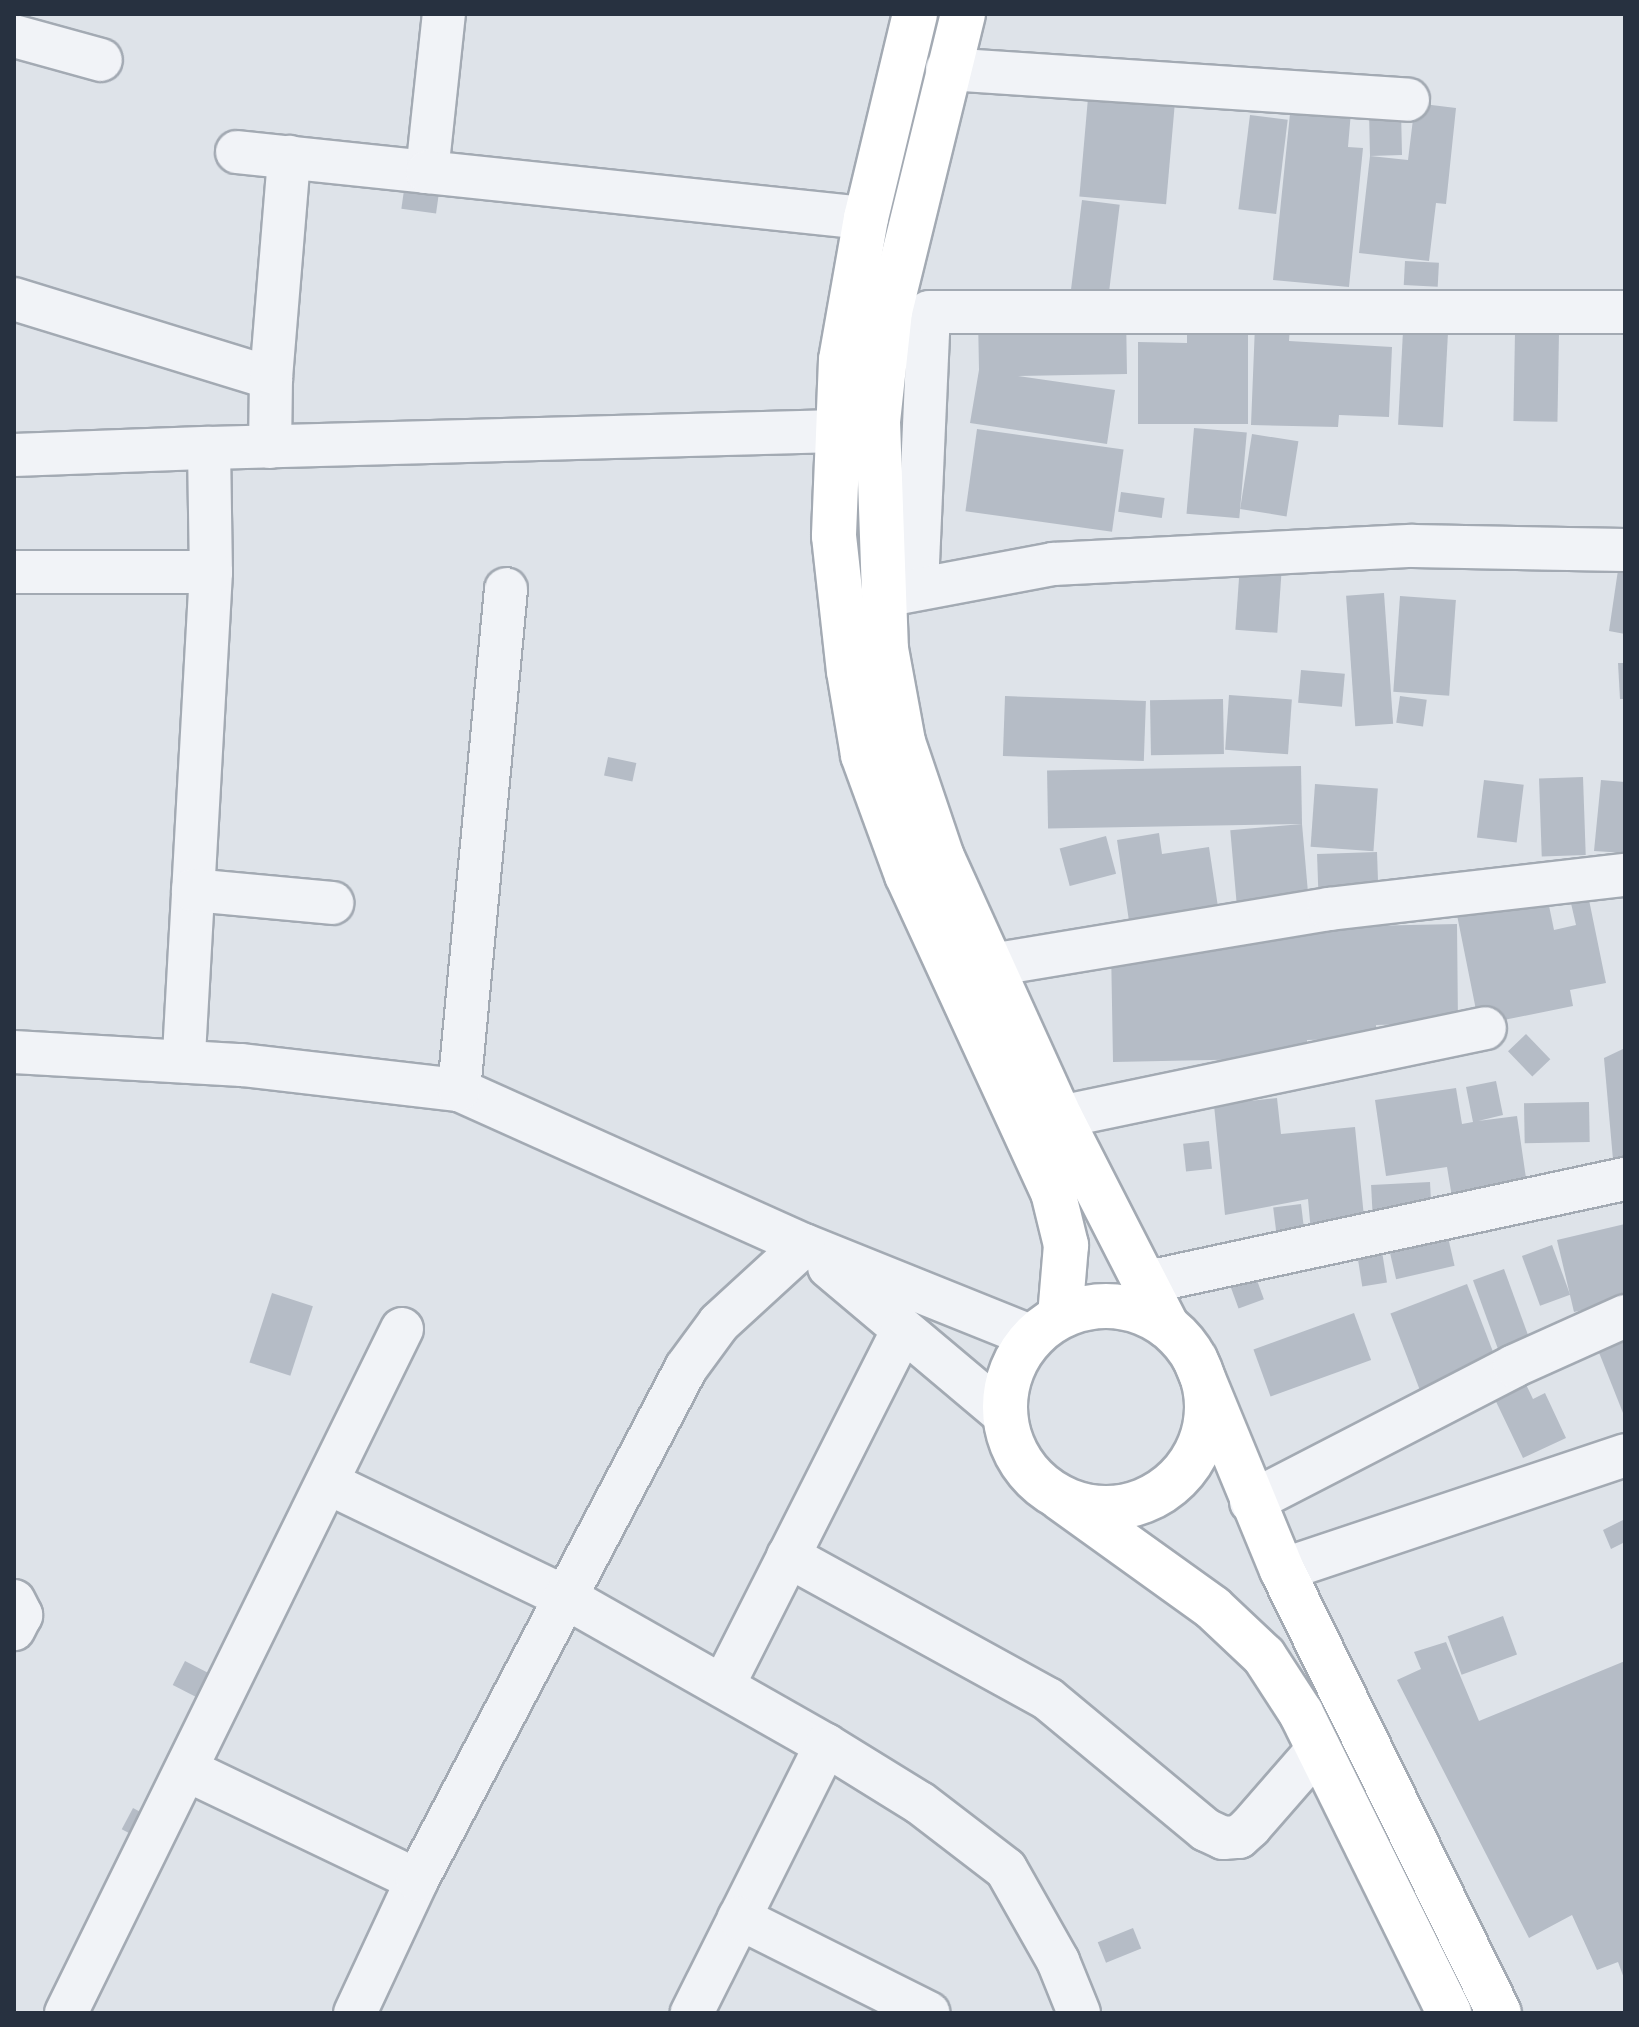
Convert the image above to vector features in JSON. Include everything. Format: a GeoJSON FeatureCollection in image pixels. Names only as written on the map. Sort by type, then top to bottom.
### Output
{"type":"FeatureCollection","features":[{"type":"Feature","properties":{"kind":"main road"},"geometry":{"type":"LineString","coordinates":[[915,14],[866,218],[889,310],[838,431],[834,536],[863,755],[902,860],[1053,1192],[1066,1245],[1047,1327],[1007,1387],[1005,1415],[1014,1448],[1033,1477],[1213,1608],[1264,1656],[1319,1748],[1449,2013]]}},
{"type":"Feature","properties":{"kind":"main road"},"geometry":{"type":"LineString","coordinates":[[963,14],[889,310],[878,422],[901,592],[886,649],[903,742],[942,857],[1060,1117],[1148,1282],[1167,1326],[1195,1359],[1251,1502],[1282,1570],[1499,2013]]}},
{"type":"Feature","properties":{"kind":"main road"},"geometry":{"type":"LineString","coordinates":[[1047,1327],[1115,1306],[1142,1312],[1167,1326]]}},
{"type":"Feature","properties":{"kind":"main road"},"geometry":{"type":"LineString","coordinates":[[1060,1498],[1091,1508],[1122,1507],[1153,1497],[1179,1478],[1197,1451],[1206,1421],[1206,1389],[1195,1359]]}},
{"type":"Feature","properties":{"kind":"street"},"geometry":{"type":"LineString","coordinates":[[427,172],[444,14]]}},
{"type":"Feature","properties":{"kind":"street"},"geometry":{"type":"LineString","coordinates":[[14,36],[101,60]]}},
{"type":"Feature","properties":{"kind":"street"},"geometry":{"type":"LineString","coordinates":[[947,69],[1408,100]]}},
{"type":"Feature","properties":{"kind":"street"},"geometry":{"type":"LineString","coordinates":[[237,152],[866,218]]}},
{"type":"Feature","properties":{"kind":"street"},"geometry":{"type":"LineString","coordinates":[[270,447],[271,378],[289,157]]}},
{"type":"Feature","properties":{"kind":"street"},"geometry":{"type":"LineString","coordinates":[[14,299],[271,378]]}},
{"type":"Feature","properties":{"kind":"street"},"geometry":{"type":"LineString","coordinates":[[889,310],[1625,312]]}},
{"type":"Feature","properties":{"kind":"street"},"geometry":{"type":"LineString","coordinates":[[14,455],[838,431]]}},
{"type":"Feature","properties":{"kind":"street"},"geometry":{"type":"LineString","coordinates":[[184,1061],[211,572],[209,448]]}},
{"type":"Feature","properties":{"kind":"street"},"geometry":{"type":"LineString","coordinates":[[843,616],[901,592],[1053,564],[1413,546],[1625,550]]}},
{"type":"Feature","properties":{"kind":"street"},"geometry":{"type":"LineString","coordinates":[[14,572],[211,572]]}},
{"type":"Feature","properties":{"kind":"street"},"geometry":{"type":"LineString","coordinates":[[459,1090],[506,589]]}},
{"type":"Feature","properties":{"kind":"street"},"geometry":{"type":"LineString","coordinates":[[991,965],[1329,909],[1625,875]]}},
{"type":"Feature","properties":{"kind":"street"},"geometry":{"type":"LineString","coordinates":[[193,890],[332,903]]}},
{"type":"Feature","properties":{"kind":"street"},"geometry":{"type":"LineString","coordinates":[[1060,1117],[1485,1028]]}},
{"type":"Feature","properties":{"kind":"street"},"geometry":{"type":"LineString","coordinates":[[14,1052],[184,1061],[459,1090],[804,1245],[1047,1327]]}},
{"type":"Feature","properties":{"kind":"street"},"geometry":{"type":"LineString","coordinates":[[1148,1282],[1625,1179]]}},
{"type":"Feature","properties":{"kind":"street"},"geometry":{"type":"LineString","coordinates":[[804,1245],[1005,1415]]}},
{"type":"Feature","properties":{"kind":"street"},"geometry":{"type":"LineString","coordinates":[[355,2013],[417,1880],[686,1368],[719,1323],[804,1245]]}},
{"type":"Feature","properties":{"kind":"street"},"geometry":{"type":"LineString","coordinates":[[1251,1502],[1514,1366],[1625,1316]]}},
{"type":"Feature","properties":{"kind":"street"},"geometry":{"type":"LineString","coordinates":[[66,2013],[330,1484],[402,1329]]}},
{"type":"Feature","properties":{"kind":"street"},"geometry":{"type":"LineString","coordinates":[[723,1686],[902,1331]]}},
{"type":"Feature","properties":{"kind":"street"},"geometry":{"type":"LineString","coordinates":[[1282,1570],[1625,1455]]}},
{"type":"Feature","properties":{"kind":"street"},"geometry":{"type":"LineString","coordinates":[[330,1484],[565,1597],[826,1745],[920,1803],[1006,1869],[1058,1961],[1079,2013]]}},
{"type":"Feature","properties":{"kind":"street"},"geometry":{"type":"LineString","coordinates":[[788,1556],[1048,1699],[1206,1830],[1223,1838],[1239,1837],[1250,1827],[1319,1748]]}},
{"type":"Feature","properties":{"kind":"street"},"geometry":{"type":"LineString","coordinates":[[14,1601],[21,1615],[14,1629]]}},
{"type":"Feature","properties":{"kind":"street"},"geometry":{"type":"LineString","coordinates":[[692,2013],[826,1745]]}},
{"type":"Feature","properties":{"kind":"street"},"geometry":{"type":"LineString","coordinates":[[187,1770],[417,1880]]}},
{"type":"Feature","properties":{"kind":"street"},"geometry":{"type":"LineString","coordinates":[[739,1918],[929,2013]]}},
{"type":"Feature","properties":{"kind":"building"},"geometry":{"type":"Polygon","coordinates":[[[1292,94],[1352,100],[1348,147],[1363,148],[1349,287],[1273,280],[1292,94]]]}},
{"type":"Feature","properties":{"kind":"building"},"geometry":{"type":"Polygon","coordinates":[[[1088,98],[1175,106],[1166,204],[1079,197],[1088,98]]]}},
{"type":"Feature","properties":{"kind":"building"},"geometry":{"type":"Polygon","coordinates":[[[1415,103],[1456,108],[1446,204],[1436,203],[1429,261],[1359,253],[1370,156],[1408,160],[1415,103]]]}},
{"type":"Feature","properties":{"kind":"building"},"geometry":{"type":"Polygon","coordinates":[[[1401,110],[1402,155],[1370,156],[1369,111],[1401,110]]]}},
{"type":"Feature","properties":{"kind":"building"},"geometry":{"type":"Polygon","coordinates":[[[1250,115],[1288,120],[1276,214],[1238,209],[1250,115]]]}},
{"type":"Feature","properties":{"kind":"building"},"geometry":{"type":"Polygon","coordinates":[[[405,183],[440,188],[436,214],[401,209],[405,183]]]}},
{"type":"Feature","properties":{"kind":"building"},"geometry":{"type":"Polygon","coordinates":[[[1082,200],[1120,205],[1107,305],[1070,300],[1082,200]]]}},
{"type":"Feature","properties":{"kind":"building"},"geometry":{"type":"Polygon","coordinates":[[[1405,261],[1439,263],[1438,287],[1404,285],[1405,261]]]}},
{"type":"Feature","properties":{"kind":"building"},"geometry":{"type":"Polygon","coordinates":[[[1126,313],[1127,374],[1018,376],[1115,390],[1107,444],[970,423],[979,370],[978,317],[1126,313]]]}},
{"type":"Feature","properties":{"kind":"building"},"geometry":{"type":"Polygon","coordinates":[[[1255,325],[1290,327],[1289,341],[1392,347],[1389,417],[1339,415],[1338,427],[1251,425],[1255,325]]]}},
{"type":"Feature","properties":{"kind":"building"},"geometry":{"type":"Polygon","coordinates":[[[1187,328],[1248,328],[1248,424],[1138,424],[1138,342],[1187,343],[1187,328]]]}},
{"type":"Feature","properties":{"kind":"building"},"geometry":{"type":"Polygon","coordinates":[[[1403,331],[1448,333],[1443,427],[1398,425],[1403,331]]]}},
{"type":"Feature","properties":{"kind":"building"},"geometry":{"type":"Polygon","coordinates":[[[1515,332],[1559,333],[1557,422],[1513,421],[1515,332]]]}},
{"type":"Feature","properties":{"kind":"building"},"geometry":{"type":"Polygon","coordinates":[[[1194,428],[1247,433],[1239,518],[1187,514],[1194,428]]]}},
{"type":"Feature","properties":{"kind":"building"},"geometry":{"type":"Polygon","coordinates":[[[977,429],[1124,450],[1112,532],[965,511],[977,429]]]}},
{"type":"Feature","properties":{"kind":"building"},"geometry":{"type":"Polygon","coordinates":[[[1252,434],[1298,441],[1287,516],[1240,509],[1252,434]]]}},
{"type":"Feature","properties":{"kind":"building"},"geometry":{"type":"Polygon","coordinates":[[[1121,492],[1165,498],[1162,518],[1118,512],[1121,492]]]}},
{"type":"Feature","properties":{"kind":"building"},"geometry":{"type":"Polygon","coordinates":[[[1240,564],[1282,567],[1277,633],[1235,630],[1240,564]]]}},
{"type":"Feature","properties":{"kind":"building"},"geometry":{"type":"Polygon","coordinates":[[[1618,570],[1625,571],[1625,634],[1609,631],[1618,570]]]}},
{"type":"Feature","properties":{"kind":"building"},"geometry":{"type":"Polygon","coordinates":[[[1384,593],[1393,724],[1355,726],[1346,596],[1384,593]]]}},
{"type":"Feature","properties":{"kind":"building"},"geometry":{"type":"Polygon","coordinates":[[[1400,596],[1456,600],[1449,696],[1393,692],[1400,596]]]}},
{"type":"Feature","properties":{"kind":"building"},"geometry":{"type":"Polygon","coordinates":[[[1618,663],[1625,663],[1625,699],[1620,699],[1618,663]]]}},
{"type":"Feature","properties":{"kind":"building"},"geometry":{"type":"Polygon","coordinates":[[[1301,670],[1345,674],[1342,707],[1298,703],[1301,670]]]}},
{"type":"Feature","properties":{"kind":"building"},"geometry":{"type":"Polygon","coordinates":[[[1229,695],[1292,699],[1288,754],[1225,750],[1229,695]]]}},
{"type":"Feature","properties":{"kind":"building"},"geometry":{"type":"Polygon","coordinates":[[[1005,696],[1146,701],[1144,761],[1003,756],[1005,696]]]}},
{"type":"Feature","properties":{"kind":"building"},"geometry":{"type":"Polygon","coordinates":[[[1400,696],[1427,700],[1423,726],[1396,723],[1400,696]]]}},
{"type":"Feature","properties":{"kind":"building"},"geometry":{"type":"Polygon","coordinates":[[[1223,699],[1224,754],[1151,755],[1150,700],[1223,699]]]}},
{"type":"Feature","properties":{"kind":"building"},"geometry":{"type":"Polygon","coordinates":[[[608,757],[636,763],[632,782],[604,776],[608,757]]]}},
{"type":"Feature","properties":{"kind":"building"},"geometry":{"type":"Polygon","coordinates":[[[1301,766],[1302,824],[1048,828],[1047,770],[1301,766]]]}},
{"type":"Feature","properties":{"kind":"building"},"geometry":{"type":"Polygon","coordinates":[[[1583,777],[1586,855],[1542,856],[1539,779],[1583,777]]]}},
{"type":"Feature","properties":{"kind":"building"},"geometry":{"type":"Polygon","coordinates":[[[1484,780],[1524,785],[1517,842],[1477,838],[1484,780]]]}},
{"type":"Feature","properties":{"kind":"building"},"geometry":{"type":"Polygon","coordinates":[[[1601,780],[1625,782],[1625,853],[1594,851],[1601,780]]]}},
{"type":"Feature","properties":{"kind":"building"},"geometry":{"type":"Polygon","coordinates":[[[1315,784],[1378,788],[1373,851],[1311,847],[1315,784]]]}},
{"type":"Feature","properties":{"kind":"building"},"geometry":{"type":"Polygon","coordinates":[[[1302,824],[1308,898],[1237,904],[1230,830],[1302,824]]]}},
{"type":"Feature","properties":{"kind":"building"},"geometry":{"type":"Polygon","coordinates":[[[1159,833],[1162,854],[1209,847],[1218,907],[1129,921],[1117,840],[1159,833]]]}},
{"type":"Feature","properties":{"kind":"building"},"geometry":{"type":"Polygon","coordinates":[[[1106,836],[1116,874],[1070,886],[1060,848],[1106,836]]]}},
{"type":"Feature","properties":{"kind":"building"},"geometry":{"type":"Polygon","coordinates":[[[1377,852],[1378,885],[1318,887],[1317,854],[1377,852]]]}},
{"type":"Feature","properties":{"kind":"building"},"geometry":{"type":"Polygon","coordinates":[[[1546,891],[1554,930],[1576,925],[1570,899],[1588,895],[1606,983],[1570,990],[1573,1006],[1479,1025],[1456,910],[1546,891]]]}},
{"type":"Feature","properties":{"kind":"building"},"geometry":{"type":"Polygon","coordinates":[[[1457,924],[1458,1023],[1376,1025],[1377,1038],[1307,1040],[1307,1058],[1113,1062],[1111,947],[1264,943],[1264,928],[1457,924]]]}},
{"type":"Feature","properties":{"kind":"building"},"geometry":{"type":"Polygon","coordinates":[[[1526,1034],[1550,1059],[1532,1077],[1508,1051],[1526,1034]]]}},
{"type":"Feature","properties":{"kind":"building"},"geometry":{"type":"Polygon","coordinates":[[[1623,1049],[1625,1168],[1614,1171],[1604,1058],[1623,1049]]]}},
{"type":"Feature","properties":{"kind":"building"},"geometry":{"type":"Polygon","coordinates":[[[1496,1081],[1503,1115],[1478,1121],[1517,1116],[1528,1192],[1453,1203],[1447,1167],[1386,1176],[1375,1100],[1456,1088],[1462,1124],[1473,1122],[1466,1087],[1496,1081]]]}},
{"type":"Feature","properties":{"kind":"building"},"geometry":{"type":"Polygon","coordinates":[[[1277,1098],[1281,1134],[1355,1127],[1365,1227],[1311,1233],[1308,1199],[1225,1215],[1214,1105],[1277,1098]]]}},
{"type":"Feature","properties":{"kind":"building"},"geometry":{"type":"Polygon","coordinates":[[[1589,1102],[1590,1142],[1525,1143],[1524,1103],[1589,1102]]]}},
{"type":"Feature","properties":{"kind":"building"},"geometry":{"type":"Polygon","coordinates":[[[1209,1141],[1212,1169],[1186,1172],[1183,1144],[1209,1141]]]}},
{"type":"Feature","properties":{"kind":"building"},"geometry":{"type":"Polygon","coordinates":[[[1430,1182],[1432,1219],[1373,1222],[1371,1185],[1430,1182]]]}},
{"type":"Feature","properties":{"kind":"building"},"geometry":{"type":"Polygon","coordinates":[[[1301,1204],[1305,1237],[1277,1240],[1273,1207],[1301,1204]]]}},
{"type":"Feature","properties":{"kind":"building"},"geometry":{"type":"Polygon","coordinates":[[[1444,1220],[1455,1266],[1396,1279],[1386,1233],[1444,1220]]]}},
{"type":"Feature","properties":{"kind":"building"},"geometry":{"type":"Polygon","coordinates":[[[1625,1224],[1625,1300],[1574,1312],[1557,1240],[1625,1224]]]}},
{"type":"Feature","properties":{"kind":"building"},"geometry":{"type":"Polygon","coordinates":[[[1381,1245],[1387,1283],[1362,1286],[1356,1249],[1381,1245]]]}},
{"type":"Feature","properties":{"kind":"building"},"geometry":{"type":"Polygon","coordinates":[[[1552,1245],[1570,1295],[1540,1306],[1522,1256],[1552,1245]]]}},
{"type":"Feature","properties":{"kind":"building"},"geometry":{"type":"Polygon","coordinates":[[[1504,1269],[1533,1348],[1502,1359],[1473,1280],[1504,1269]]]}},
{"type":"Feature","properties":{"kind":"building"},"geometry":{"type":"Polygon","coordinates":[[[1254,1272],[1264,1299],[1239,1308],[1229,1281],[1254,1272]]]}},
{"type":"Feature","properties":{"kind":"building"},"geometry":{"type":"Polygon","coordinates":[[[1467,1284],[1500,1370],[1423,1399],[1390,1313],[1467,1284]]]}},
{"type":"Feature","properties":{"kind":"building"},"geometry":{"type":"Polygon","coordinates":[[[272,1293],[313,1306],[290,1376],[249,1362],[272,1293]]]}},
{"type":"Feature","properties":{"kind":"building"},"geometry":{"type":"Polygon","coordinates":[[[1354,1313],[1371,1360],[1271,1397],[1253,1350],[1354,1313]]]}},
{"type":"Feature","properties":{"kind":"building"},"geometry":{"type":"Polygon","coordinates":[[[1625,1336],[1625,1418],[1594,1340],[1625,1336]]]}},
{"type":"Feature","properties":{"kind":"building"},"geometry":{"type":"Polygon","coordinates":[[[1520,1372],[1533,1399],[1545,1393],[1566,1438],[1523,1458],[1489,1387],[1520,1372]]]}},
{"type":"Feature","properties":{"kind":"building"},"geometry":{"type":"Polygon","coordinates":[[[1625,1519],[1625,1542],[1611,1549],[1603,1530],[1625,1519]]]}},
{"type":"Feature","properties":{"kind":"building"},"geometry":{"type":"Polygon","coordinates":[[[1503,1616],[1517,1655],[1462,1675],[1448,1636],[1503,1616]]]}},
{"type":"Feature","properties":{"kind":"building"},"geometry":{"type":"Polygon","coordinates":[[[1446,1642],[1479,1721],[1625,1661],[1625,1981],[1618,1962],[1597,1970],[1572,1915],[1529,1938],[1397,1680],[1421,1669],[1414,1652],[1446,1642]]]}},
{"type":"Feature","properties":{"kind":"building"},"geometry":{"type":"Polygon","coordinates":[[[185,1661],[216,1677],[204,1701],[173,1685],[185,1661]]]}},
{"type":"Feature","properties":{"kind":"building"},"geometry":{"type":"Polygon","coordinates":[[[133,1808],[150,1817],[139,1838],[122,1829],[133,1808]]]}},
{"type":"Feature","properties":{"kind":"building"},"geometry":{"type":"Polygon","coordinates":[[[1133,1928],[1141,1948],[1106,1963],[1098,1942],[1133,1928]]]}}]}
